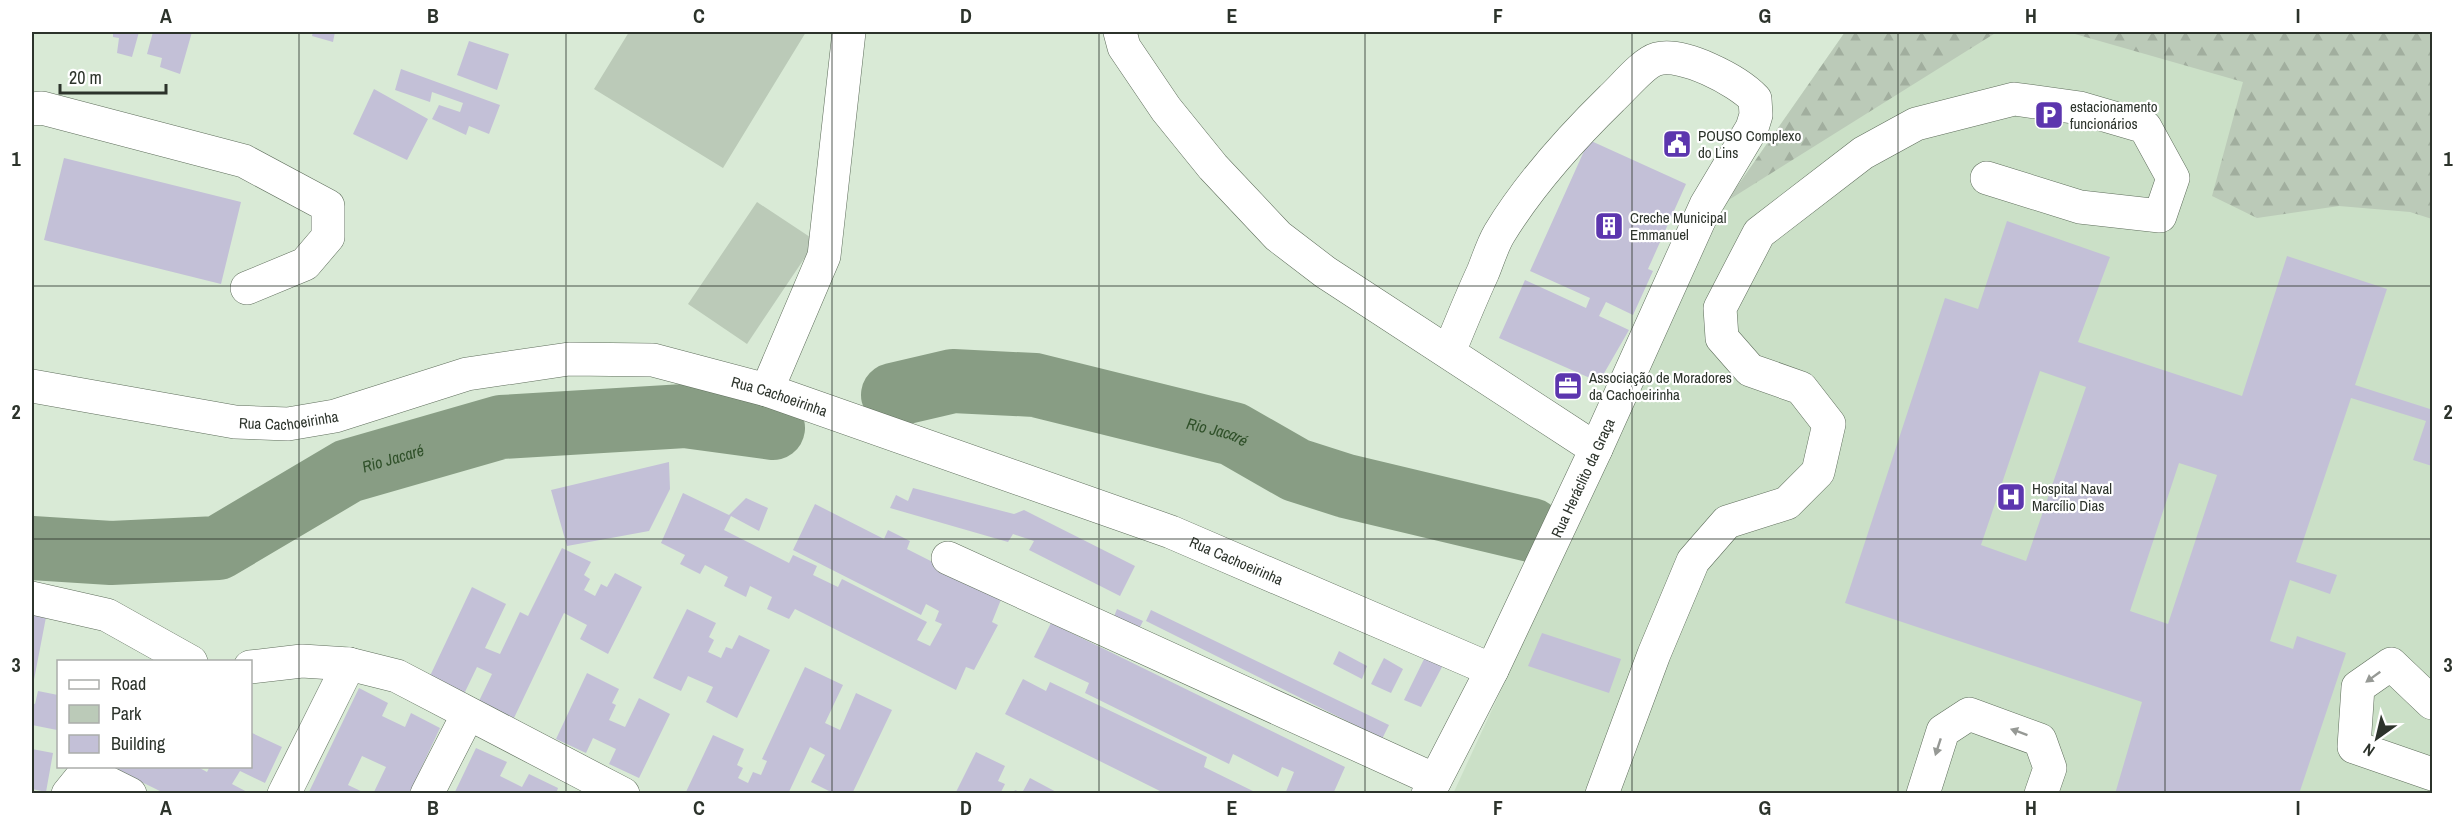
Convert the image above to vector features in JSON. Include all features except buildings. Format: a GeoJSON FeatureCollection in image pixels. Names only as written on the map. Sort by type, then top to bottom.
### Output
{"type":"FeatureCollection","features":[{"type":"Feature","properties":{"kind":"street"},"geometry":{"type":"LineString","coordinates":[[767,390],[824,256],[849,32]]}},
{"type":"Feature","properties":{"kind":"street"},"geometry":{"type":"LineString","coordinates":[[1120,32],[1124,47],[1166,109],[1213,167],[1278,236],[1325,272],[1596,449]]}},
{"type":"Feature","properties":{"kind":"street","name":"Rua Heráclito da Graça"},"geometry":{"type":"LineString","coordinates":[[1432,787],[1492,670],[1596,449],[1706,205],[1752,128],[1755,99],[1747,90],[1724,77],[1691,63],[1669,58],[1654,59],[1577,132],[1532,185],[1498,236],[1449,352]]}},
{"type":"Feature","properties":{"kind":"street"},"geometry":{"type":"LineString","coordinates":[[1602,794],[1650,664],[1693,561],[1727,522],[1787,503],[1818,472],[1828,424],[1801,388],[1750,370],[1722,338],[1720,308],[1758,233],[1863,153],[1916,124],[2014,99],[2080,108],[2145,127],[2173,178],[2160,216],[2080,207],[1987,178]]}},
{"type":"Feature","properties":{"kind":"street"},"geometry":{"type":"LineString","coordinates":[[32,109],[42,108],[244,161],[328,206],[328,237],[305,264],[247,288]]}},
{"type":"Feature","properties":{"kind":"street","name":"Rua Cachoeirinha"},"geometry":{"type":"LineString","coordinates":[[32,386],[235,422],[288,424],[335,416],[467,374],[569,360],[653,360],[767,390],[1171,532],[1492,670]]}},
{"type":"Feature","properties":{"kind":"street"},"geometry":{"type":"LineString","coordinates":[[948,558],[1432,787]]}},
{"type":"Feature","properties":{"kind":"street"},"geometry":{"type":"LineString","coordinates":[[32,598],[107,615],[187,660]]}},
{"type":"Feature","properties":{"kind":"street"},"geometry":{"type":"LineString","coordinates":[[252,667],[302,662],[349,664],[397,676],[477,719],[581,784],[623,794]]}},
{"type":"Feature","properties":{"kind":"street"},"geometry":{"type":"LineString","coordinates":[[284,794],[349,664]]}},
{"type":"Feature","properties":{"kind":"street"},"geometry":{"type":"LineString","coordinates":[[2433,703],[2391,664],[2358,687],[2354,747],[2433,774]]}},
{"type":"Feature","properties":{"kind":"street"},"geometry":{"type":"LineString","coordinates":[[1923,794],[1943,731],[1969,714],[2040,740],[2050,768],[2041,794]]}},
{"type":"Feature","properties":{"kind":"street"},"geometry":{"type":"LineString","coordinates":[[427,794],[477,719]]}},
{"type":"Feature","properties":{"kind":"street"},"geometry":{"type":"LineString","coordinates":[[450,794],[477,719]]}},
{"type":"Feature","properties":{"kind":"street"},"geometry":{"type":"LineString","coordinates":[[68,794],[81,778],[102,780],[130,794]]}},
{"type":"Feature","properties":{"kind":"shaded area","name":"Hospital Naval Marcílio Dias"},"geometry":{"type":"Polygon","coordinates":[[[1845,32],[2432,32],[2432,793],[1453,794],[1727,201],[1845,32]]]}},
{"type":"Feature","properties":{"kind":"green space"},"geometry":{"type":"Polygon","coordinates":[[[629,32],[806,32],[723,168],[594,89],[629,32]]]}},
{"type":"Feature","properties":{"kind":"green space"},"geometry":{"type":"Polygon","coordinates":[[[1845,32],[1997,32],[1727,201],[1845,32]]]}},
{"type":"Feature","properties":{"kind":"green space"},"geometry":{"type":"Polygon","coordinates":[[[2068,32],[2432,32],[2432,219],[2410,212],[2339,206],[2257,218],[2212,196],[2243,82],[2068,32]]]}},
{"type":"Feature","properties":{"kind":"green space"},"geometry":{"type":"Polygon","coordinates":[[[757,202],[816,241],[747,344],[688,304],[757,202]]]}},
{"type":"Feature","properties":{"kind":"waterway","name":"Rio Jacaré"},"geometry":{"type":"LineString","coordinates":[[893,395],[953,381],[1035,385],[1233,434],[1296,470],[1346,486],[1531,530]]}},
{"type":"Feature","properties":{"kind":"waterway","name":"Rio Jacaré"},"geometry":{"type":"LineString","coordinates":[[32,548],[111,553],[218,548],[348,471],[501,427],[685,416],[773,428]]}},
{"type":"Feature","properties":{"kind":"place","name":"estacionamento funcionários"},"geometry":{"type":"Point","coordinates":[2049,115]}},
{"type":"Feature","properties":{"kind":"place","name":"POUSO Complexo do Lins"},"geometry":{"type":"Point","coordinates":[1677,144]}},
{"type":"Feature","properties":{"kind":"place","name":"Creche Municipal Emmanuel"},"geometry":{"type":"Point","coordinates":[1609,226]}},
{"type":"Feature","properties":{"kind":"place","name":"Associação de Moradores da Cachoeirinha"},"geometry":{"type":"Point","coordinates":[1568,386]}},
{"type":"Feature","properties":{"kind":"place","name":"Hospital Naval Marcílio Dias"},"geometry":{"type":"Point","coordinates":[2011,497]}}]}
